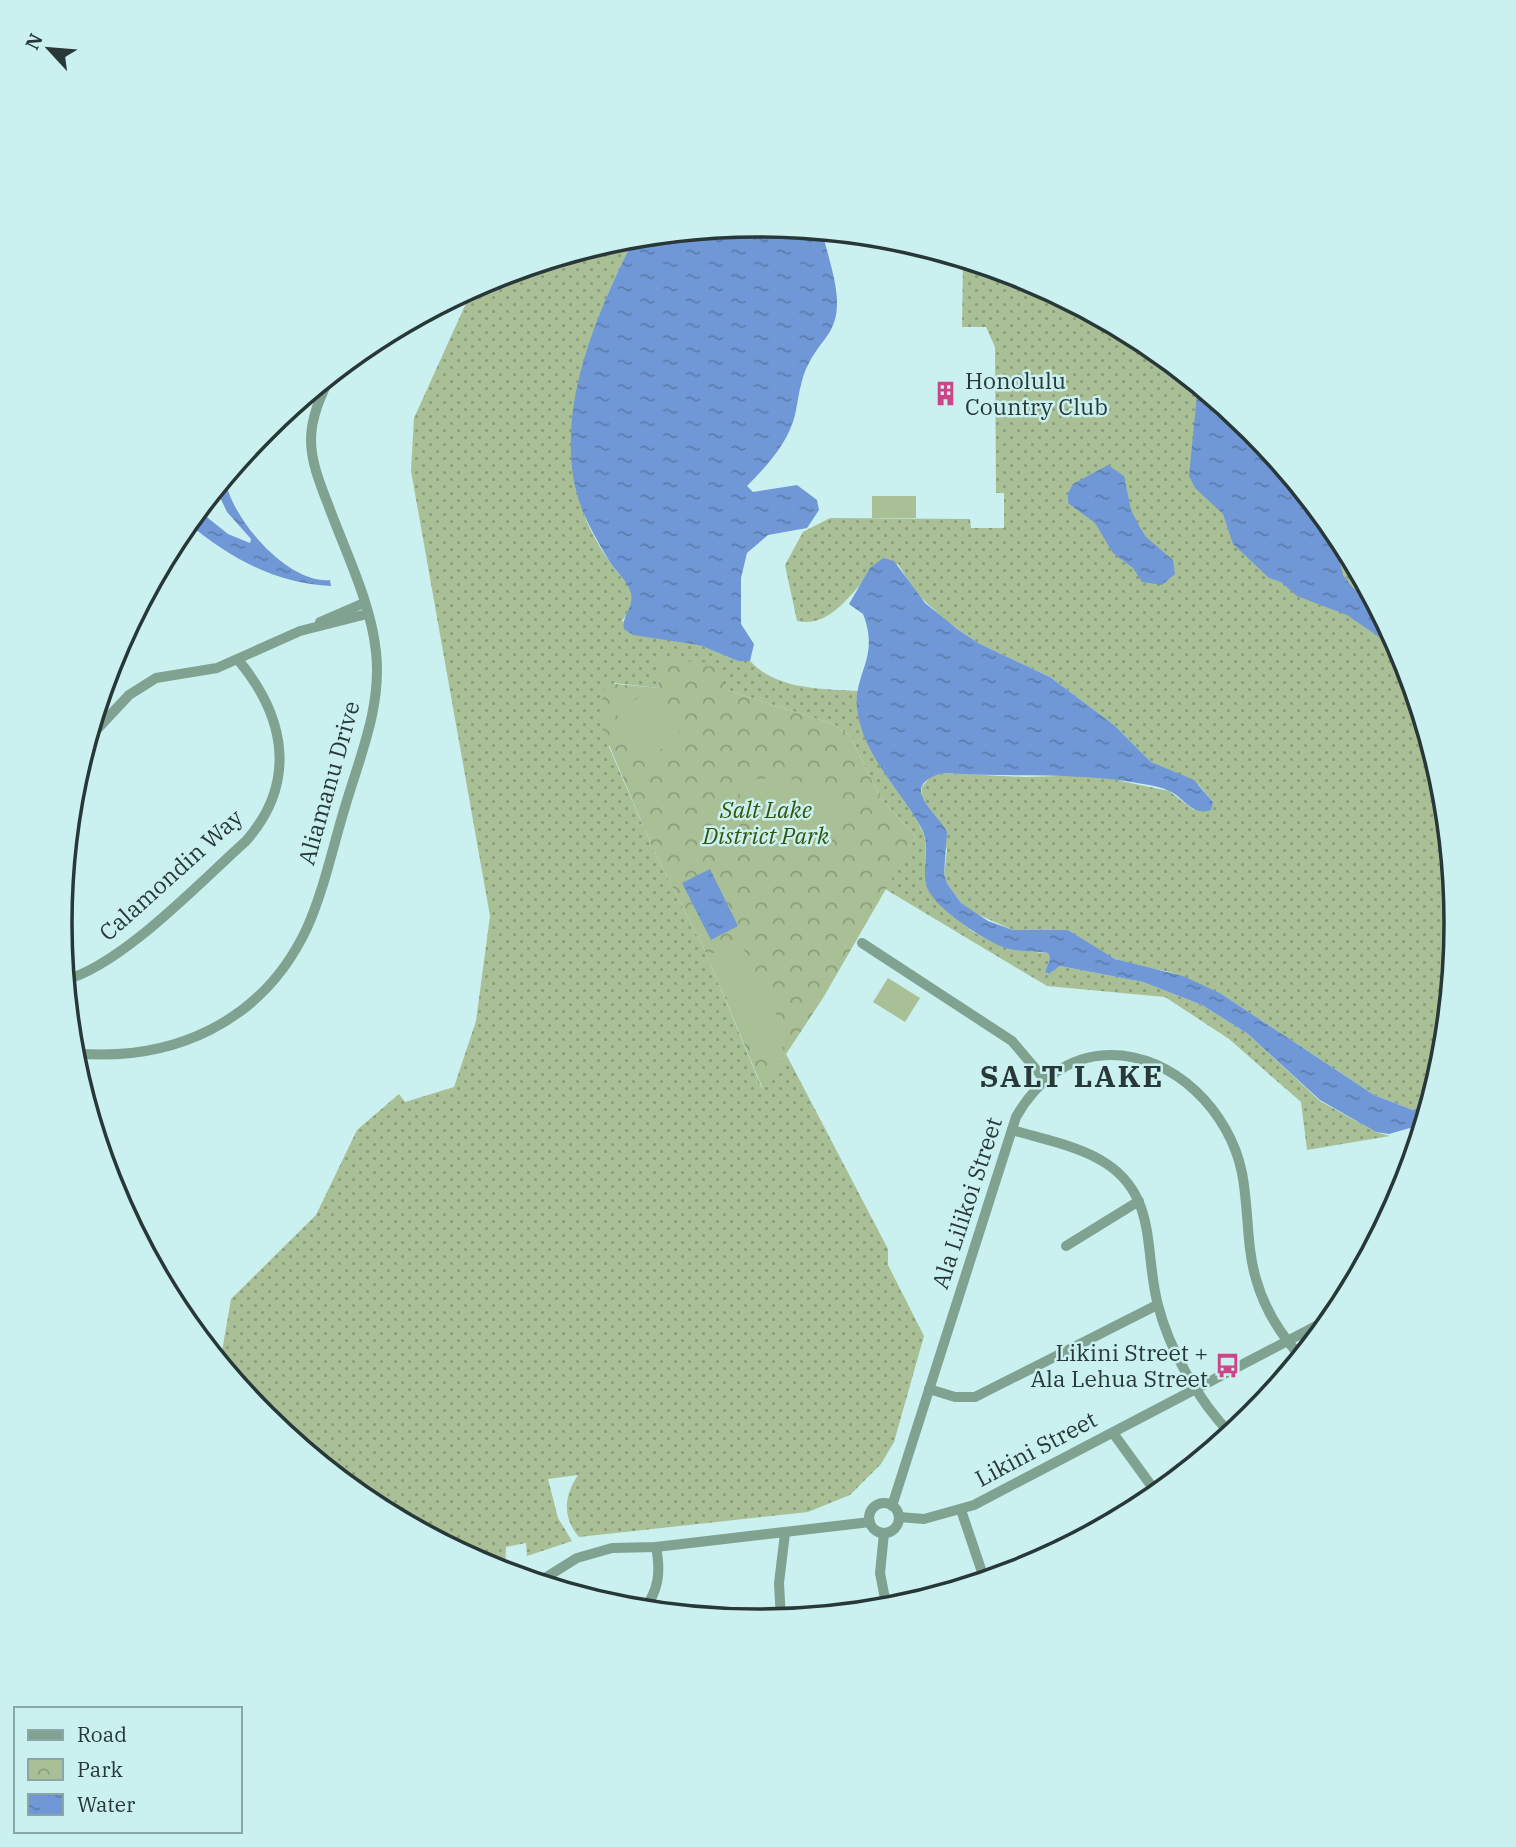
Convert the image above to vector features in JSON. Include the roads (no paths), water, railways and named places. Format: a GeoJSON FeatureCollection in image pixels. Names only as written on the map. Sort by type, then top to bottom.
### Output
{"type":"FeatureCollection","features":[{"type":"Feature","properties":{"kind":"street","name":"Aliamanu Drive"},"geometry":{"type":"LineString","coordinates":[[84,1053],[134,1054],[173,1046],[205,1033],[248,1005],[273,982],[287,962],[314,910],[374,709],[377,666],[366,608],[318,479],[312,428],[322,394]]}},
{"type":"Feature","properties":{"kind":"street"},"geometry":{"type":"LineString","coordinates":[[102,724],[129,695],[149,681],[239,661],[318,625],[366,608]]}},
{"type":"Feature","properties":{"kind":"street","name":"Calamondin Way"},"geometry":{"type":"LineString","coordinates":[[74,977],[94,970],[118,954],[246,841],[262,820],[277,783],[279,744],[268,707],[239,661]]}},
{"type":"Feature","properties":{"kind":"street"},"geometry":{"type":"LineString","coordinates":[[862,943],[1013,1041],[1045,1080]]}},
{"type":"Feature","properties":{"kind":"street","name":"Ala Lilikoi Street"},"geometry":{"type":"LineString","coordinates":[[892,1506],[1012,1130],[1023,1105],[1045,1080],[1065,1066],[1092,1057],[1130,1057],[1167,1070],[1206,1102],[1226,1129],[1236,1150],[1242,1175],[1255,1276],[1268,1310],[1295,1349]]}},
{"type":"Feature","properties":{"kind":"street"},"geometry":{"type":"LineString","coordinates":[[1012,1130],[1099,1158],[1125,1179],[1139,1201],[1149,1231],[1157,1304],[1174,1347],[1198,1389],[1225,1426]]}},
{"type":"Feature","properties":{"kind":"street"},"geometry":{"type":"LineString","coordinates":[[1066,1247],[1139,1201]]}},
{"type":"Feature","properties":{"kind":"street"},"geometry":{"type":"LineString","coordinates":[[929,1389],[955,1397],[975,1397],[1157,1304]]}},
{"type":"Feature","properties":{"kind":"street","name":"Likini Street"},"geometry":{"type":"LineString","coordinates":[[899,1517],[924,1518],[961,1510],[1312,1328]]}},
{"type":"Feature","properties":{"kind":"street"},"geometry":{"type":"LineString","coordinates":[[1113,1433],[1151,1486]]}},
{"type":"Feature","properties":{"kind":"street"},"geometry":{"type":"LineString","coordinates":[[882,1504],[892,1506],[899,1517],[896,1527],[884,1533],[875,1530],[870,1522],[874,1508],[882,1504]]}},
{"type":"Feature","properties":{"kind":"street"},"geometry":{"type":"LineString","coordinates":[[961,1510],[982,1572]]}},
{"type":"Feature","properties":{"kind":"street"},"geometry":{"type":"LineString","coordinates":[[548,1576],[588,1554],[621,1547],[656,1547],[870,1522]]}},
{"type":"Feature","properties":{"kind":"street"},"geometry":{"type":"LineString","coordinates":[[780,1609],[779,1583],[785,1533]]}},
{"type":"Feature","properties":{"kind":"street"},"geometry":{"type":"LineString","coordinates":[[884,1533],[880,1573],[885,1598]]}},
{"type":"Feature","properties":{"kind":"street"},"geometry":{"type":"LineString","coordinates":[[648,1601],[658,1582],[656,1547]]}},
{"type":"Feature","properties":{"kind":"water"},"geometry":{"type":"Polygon","coordinates":[[[758,237],[824,241],[835,283],[835,320],[806,369],[795,415],[787,435],[769,462],[747,486],[753,492],[797,485],[817,500],[819,510],[807,528],[768,535],[747,553],[741,578],[741,624],[754,644],[750,661],[738,661],[699,645],[633,635],[624,629],[631,594],[583,512],[574,478],[571,443],[574,407],[592,335],[629,249],[668,243],[758,237]]]}},
{"type":"Feature","properties":{"kind":"water"},"geometry":{"type":"Polygon","coordinates":[[[1197,397],[1243,438],[1302,506],[1339,558],[1343,575],[1358,591],[1382,639],[1347,615],[1297,596],[1281,582],[1269,578],[1233,544],[1223,514],[1195,488],[1189,476],[1197,397]]]}},
{"type":"Feature","properties":{"kind":"water"},"geometry":{"type":"Polygon","coordinates":[[[1108,465],[1124,476],[1131,510],[1146,537],[1173,560],[1175,574],[1162,585],[1142,582],[1133,568],[1113,553],[1095,523],[1068,503],[1068,493],[1073,484],[1108,465]]]}},
{"type":"Feature","properties":{"kind":"water"},"geometry":{"type":"Polygon","coordinates":[[[228,489],[237,511],[263,545],[296,571],[313,578],[330,580],[331,586],[272,574],[236,557],[196,530],[206,516],[228,534],[250,543],[251,539],[227,512],[220,498],[228,489]]]}},
{"type":"Feature","properties":{"kind":"water"},"geometry":{"type":"Polygon","coordinates":[[[883,558],[894,561],[925,603],[956,628],[978,643],[1050,677],[1114,725],[1151,762],[1194,780],[1213,802],[1211,810],[1199,811],[1166,790],[1118,780],[943,773],[930,778],[923,785],[921,792],[947,832],[944,874],[961,903],[988,921],[1013,930],[1068,930],[1115,959],[1183,976],[1220,993],[1374,1095],[1413,1110],[1419,1108],[1413,1127],[1389,1134],[1376,1132],[1320,1100],[1248,1034],[1202,1005],[1143,982],[1060,966],[1049,974],[1045,972],[1050,958],[1048,953],[1016,950],[997,944],[961,923],[939,904],[931,895],[925,880],[926,843],[922,829],[874,756],[860,724],[857,695],[868,653],[868,629],[863,614],[849,604],[870,568],[883,558]]]}},
{"type":"Feature","properties":{"kind":"water"},"geometry":{"type":"Polygon","coordinates":[[[710,869],[738,926],[711,940],[682,883],[710,869]]]}},
{"type":"Feature","properties":{"kind":"place","name":"Honolulu Country Club"},"geometry":{"type":"Point","coordinates":[945,394]}},
{"type":"Feature","properties":{"kind":"place","name":"Likini Street + Ala Lehua Street"},"geometry":{"type":"Point","coordinates":[1228,1366]}},
{"type":"Feature","properties":{"kind":"district","name":"SALT LAKE"},"geometry":{"type":"Point","coordinates":[1072,1077]}},
{"type":"Feature","properties":{"kind":"park label","name":"Salt Lake District Park"},"geometry":{"type":"Point","coordinates":[766,823]}}]}
